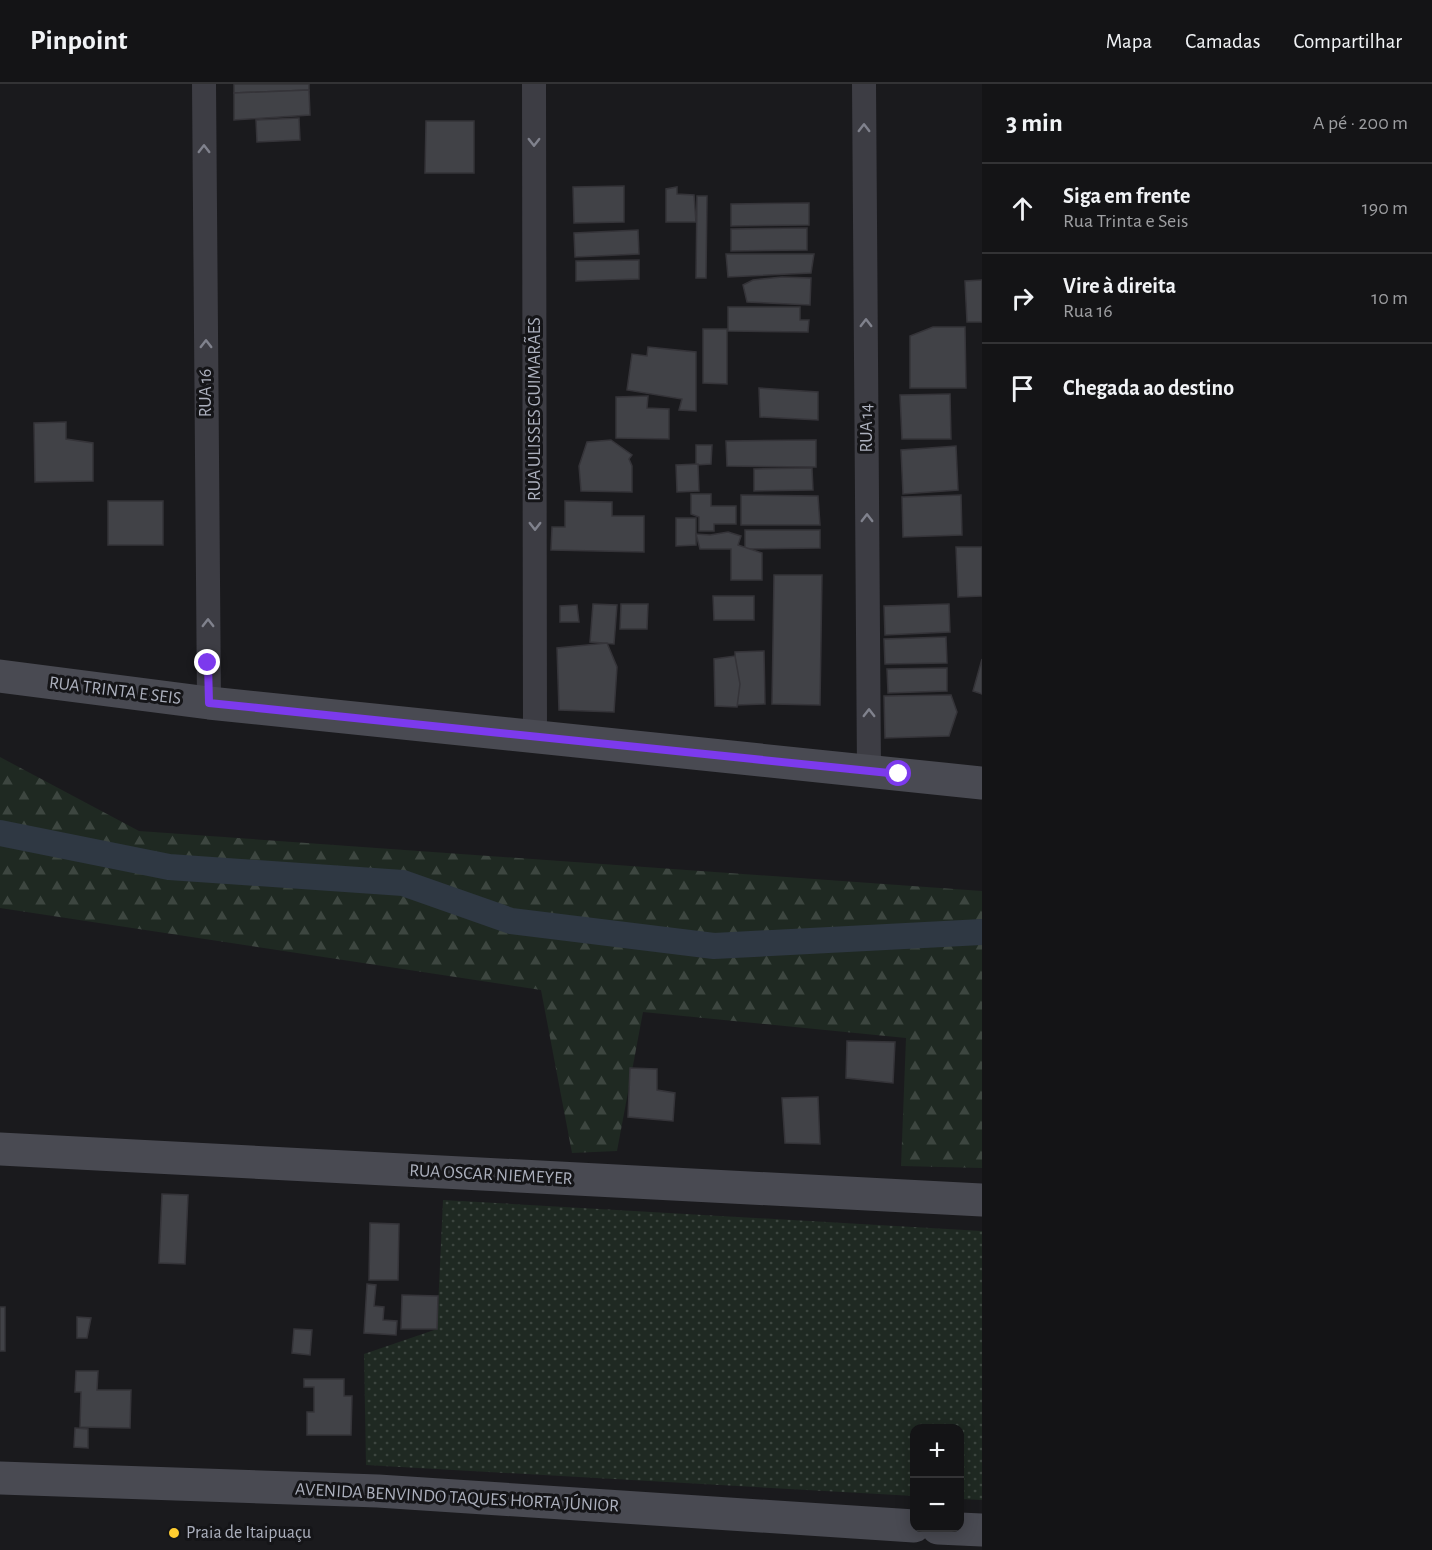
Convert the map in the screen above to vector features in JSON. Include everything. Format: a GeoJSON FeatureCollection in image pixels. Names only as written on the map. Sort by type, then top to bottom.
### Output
{"type":"FeatureCollection","features":[{"type":"Feature","properties":{"kind":"street","name":"RUA 16"},"geometry":{"type":"LineString","coordinates":[[204,84],[209,703]]}},
{"type":"Feature","properties":{"kind":"street","name":"RUA ULISSES GUIMARÃES"},"geometry":{"type":"LineString","coordinates":[[534,84],[535,734]]}},
{"type":"Feature","properties":{"kind":"street","name":"RUA 14"},"geometry":{"type":"LineString","coordinates":[[864,84],[869,771]]}},
{"type":"Feature","properties":{"kind":"street","name":"RUA TRINTA E SEIS"},"geometry":{"type":"LineString","coordinates":[[0,676],[209,703],[535,734],[982,783]]}},
{"type":"Feature","properties":{"kind":"street","name":"RUA OSCAR NIEMEYER"},"geometry":{"type":"LineString","coordinates":[[0,1149],[982,1200]]}},
{"type":"Feature","properties":{"kind":"street","name":"AVENIDA BENVINDO TAQUES HORTA JÚNIOR"},"geometry":{"type":"LineString","coordinates":[[0,1478],[378,1491],[910,1526]]}},
{"type":"Feature","properties":{"kind":"street"},"geometry":{"type":"LineString","coordinates":[[964,1529],[982,1530]]}},
{"type":"Feature","properties":{"kind":"green space"},"geometry":{"type":"Polygon","coordinates":[[[0,757],[139,831],[982,891],[982,1168],[901,1166],[906,1038],[643,1012],[617,1151],[572,1153],[541,990],[0,908],[0,757]]]}},
{"type":"Feature","properties":{"kind":"green space"},"geometry":{"type":"Polygon","coordinates":[[[443,1200],[982,1231],[982,1500],[964,1499],[964,1424],[910,1424],[910,1496],[366,1465],[364,1354],[437,1329],[443,1200]]]}},
{"type":"Feature","properties":{"kind":"building"},"geometry":{"type":"Polygon","coordinates":[[[234,84],[309,84],[309,90],[234,93],[234,84]]]}},
{"type":"Feature","properties":{"kind":"building"},"geometry":{"type":"Polygon","coordinates":[[[309,90],[310,115],[234,120],[234,93],[309,90]]]}},
{"type":"Feature","properties":{"kind":"building"},"geometry":{"type":"Polygon","coordinates":[[[299,118],[300,140],[257,142],[256,120],[299,118]]]}},
{"type":"Feature","properties":{"kind":"building"},"geometry":{"type":"Polygon","coordinates":[[[426,121],[474,121],[474,173],[425,173],[426,121]]]}},
{"type":"Feature","properties":{"kind":"building"},"geometry":{"type":"Polygon","coordinates":[[[624,186],[624,222],[574,223],[573,187],[624,186]]]}},
{"type":"Feature","properties":{"kind":"building"},"geometry":{"type":"Polygon","coordinates":[[[677,187],[677,194],[694,195],[696,222],[666,222],[666,189],[677,187]]]}},
{"type":"Feature","properties":{"kind":"building"},"geometry":{"type":"Polygon","coordinates":[[[697,196],[707,196],[706,278],[696,278],[697,196]]]}},
{"type":"Feature","properties":{"kind":"building"},"geometry":{"type":"Polygon","coordinates":[[[809,203],[809,225],[731,226],[731,204],[809,203]]]}},
{"type":"Feature","properties":{"kind":"building"},"geometry":{"type":"Polygon","coordinates":[[[807,228],[807,250],[731,251],[731,229],[807,228]]]}},
{"type":"Feature","properties":{"kind":"building"},"geometry":{"type":"Polygon","coordinates":[[[638,230],[639,254],[575,257],[574,233],[638,230]]]}},
{"type":"Feature","properties":{"kind":"building"},"geometry":{"type":"Polygon","coordinates":[[[726,254],[814,254],[811,273],[728,277],[726,254]]]}},
{"type":"Feature","properties":{"kind":"building"},"geometry":{"type":"Polygon","coordinates":[[[639,260],[639,279],[576,281],[576,261],[639,260]]]}},
{"type":"Feature","properties":{"kind":"building"},"geometry":{"type":"Polygon","coordinates":[[[782,277],[811,278],[810,305],[747,302],[743,285],[753,280],[782,277]]]}},
{"type":"Feature","properties":{"kind":"building"},"geometry":{"type":"Polygon","coordinates":[[[982,280],[982,322],[967,322],[965,281],[982,280]]]}},
{"type":"Feature","properties":{"kind":"building"},"geometry":{"type":"Polygon","coordinates":[[[728,307],[800,307],[800,320],[809,320],[808,332],[728,331],[728,307]]]}},
{"type":"Feature","properties":{"kind":"building"},"geometry":{"type":"Polygon","coordinates":[[[933,327],[965,327],[966,388],[910,388],[910,336],[933,327]]]}},
{"type":"Feature","properties":{"kind":"building"},"geometry":{"type":"Polygon","coordinates":[[[703,329],[727,329],[727,384],[703,383],[703,329]]]}},
{"type":"Feature","properties":{"kind":"building"},"geometry":{"type":"Polygon","coordinates":[[[648,347],[696,352],[696,411],[679,410],[682,399],[627,390],[632,354],[647,356],[648,347]]]}},
{"type":"Feature","properties":{"kind":"building"},"geometry":{"type":"Polygon","coordinates":[[[759,388],[818,392],[818,420],[760,417],[759,388]]]}},
{"type":"Feature","properties":{"kind":"building"},"geometry":{"type":"Polygon","coordinates":[[[950,394],[951,439],[902,439],[900,395],[950,394]]]}},
{"type":"Feature","properties":{"kind":"building"},"geometry":{"type":"Polygon","coordinates":[[[648,396],[647,408],[669,409],[669,439],[616,438],[616,397],[648,396]]]}},
{"type":"Feature","properties":{"kind":"building"},"geometry":{"type":"Polygon","coordinates":[[[66,422],[66,439],[93,443],[93,481],[35,482],[34,423],[66,422]]]}},
{"type":"Feature","properties":{"kind":"building"},"geometry":{"type":"Polygon","coordinates":[[[611,440],[632,455],[629,459],[632,466],[632,492],[581,491],[579,466],[587,442],[611,440]]]}},
{"type":"Feature","properties":{"kind":"building"},"geometry":{"type":"Polygon","coordinates":[[[816,440],[816,467],[727,466],[726,441],[816,440]]]}},
{"type":"Feature","properties":{"kind":"building"},"geometry":{"type":"Polygon","coordinates":[[[696,445],[712,445],[711,464],[696,465],[696,445]]]}},
{"type":"Feature","properties":{"kind":"building"},"geometry":{"type":"Polygon","coordinates":[[[956,446],[958,490],[903,494],[901,450],[956,446]]]}},
{"type":"Feature","properties":{"kind":"building"},"geometry":{"type":"Polygon","coordinates":[[[698,464],[699,491],[677,492],[676,465],[698,464]]]}},
{"type":"Feature","properties":{"kind":"building"},"geometry":{"type":"Polygon","coordinates":[[[812,468],[813,490],[754,491],[754,469],[812,468]]]}},
{"type":"Feature","properties":{"kind":"building"},"geometry":{"type":"Polygon","coordinates":[[[691,494],[711,494],[711,506],[736,506],[736,524],[714,524],[714,531],[699,531],[699,517],[691,514],[691,494]]]}},
{"type":"Feature","properties":{"kind":"building"},"geometry":{"type":"Polygon","coordinates":[[[741,495],[818,496],[820,525],[741,525],[741,495]]]}},
{"type":"Feature","properties":{"kind":"building"},"geometry":{"type":"Polygon","coordinates":[[[961,495],[962,535],[903,537],[902,497],[961,495]]]}},
{"type":"Feature","properties":{"kind":"building"},"geometry":{"type":"Polygon","coordinates":[[[108,501],[163,501],[163,545],[108,545],[108,501]]]}},
{"type":"Feature","properties":{"kind":"building"},"geometry":{"type":"Polygon","coordinates":[[[565,501],[612,502],[612,516],[644,516],[644,552],[551,550],[552,527],[565,527],[565,501]]]}},
{"type":"Feature","properties":{"kind":"building"},"geometry":{"type":"Polygon","coordinates":[[[676,518],[696,518],[696,545],[676,546],[676,518]]]}},
{"type":"Feature","properties":{"kind":"building"},"geometry":{"type":"Polygon","coordinates":[[[745,530],[820,530],[820,548],[745,549],[745,530]]]}},
{"type":"Feature","properties":{"kind":"building"},"geometry":{"type":"Polygon","coordinates":[[[728,532],[741,536],[738,545],[762,553],[762,580],[731,580],[731,549],[700,549],[696,534],[710,535],[728,532]]]}},
{"type":"Feature","properties":{"kind":"building"},"geometry":{"type":"Polygon","coordinates":[[[956,547],[982,547],[982,596],[958,597],[956,547]]]}},
{"type":"Feature","properties":{"kind":"building"},"geometry":{"type":"Polygon","coordinates":[[[774,575],[822,575],[820,705],[772,704],[774,575]]]}},
{"type":"Feature","properties":{"kind":"building"},"geometry":{"type":"Polygon","coordinates":[[[713,596],[754,596],[754,620],[714,620],[713,596]]]}},
{"type":"Feature","properties":{"kind":"building"},"geometry":{"type":"Polygon","coordinates":[[[593,604],[617,605],[614,644],[590,642],[593,604]]]}},
{"type":"Feature","properties":{"kind":"building"},"geometry":{"type":"Polygon","coordinates":[[[621,604],[648,604],[647,629],[620,629],[621,604]]]}},
{"type":"Feature","properties":{"kind":"building"},"geometry":{"type":"Polygon","coordinates":[[[949,604],[950,632],[885,635],[884,606],[949,604]]]}},
{"type":"Feature","properties":{"kind":"building"},"geometry":{"type":"Polygon","coordinates":[[[577,605],[579,622],[560,622],[560,606],[577,605]]]}},
{"type":"Feature","properties":{"kind":"building"},"geometry":{"type":"Polygon","coordinates":[[[946,637],[947,663],[885,664],[884,639],[946,637]]]}},
{"type":"Feature","properties":{"kind":"building"},"geometry":{"type":"Polygon","coordinates":[[[607,643],[617,667],[614,712],[559,710],[557,648],[607,643]]]}},
{"type":"Feature","properties":{"kind":"building"},"geometry":{"type":"Polygon","coordinates":[[[764,651],[765,704],[737,705],[735,652],[764,651]]]}},
{"type":"Feature","properties":{"kind":"building"},"geometry":{"type":"Polygon","coordinates":[[[735,656],[740,684],[737,707],[715,706],[714,659],[735,656]]]}},
{"type":"Feature","properties":{"kind":"building"},"geometry":{"type":"Polygon","coordinates":[[[982,659],[982,694],[973,691],[982,659]]]}},
{"type":"Feature","properties":{"kind":"building"},"geometry":{"type":"Polygon","coordinates":[[[947,668],[947,691],[888,693],[887,669],[947,668]]]}},
{"type":"Feature","properties":{"kind":"building"},"geometry":{"type":"Polygon","coordinates":[[[951,695],[957,712],[949,736],[885,738],[884,696],[951,695]]]}},
{"type":"Feature","properties":{"kind":"building"},"geometry":{"type":"Polygon","coordinates":[[[847,1041],[895,1042],[893,1083],[846,1078],[847,1041]]]}},
{"type":"Feature","properties":{"kind":"building"},"geometry":{"type":"Polygon","coordinates":[[[630,1068],[657,1069],[657,1090],[675,1093],[673,1121],[628,1117],[630,1068]]]}},
{"type":"Feature","properties":{"kind":"building"},"geometry":{"type":"Polygon","coordinates":[[[818,1097],[820,1144],[785,1143],[782,1098],[818,1097]]]}},
{"type":"Feature","properties":{"kind":"building"},"geometry":{"type":"Polygon","coordinates":[[[162,1194],[188,1195],[185,1264],[159,1263],[162,1194]]]}},
{"type":"Feature","properties":{"kind":"building"},"geometry":{"type":"Polygon","coordinates":[[[370,1223],[399,1224],[398,1280],[369,1280],[370,1223]]]}},
{"type":"Feature","properties":{"kind":"building"},"geometry":{"type":"Polygon","coordinates":[[[367,1284],[376,1285],[374,1306],[384,1307],[383,1320],[397,1321],[396,1335],[364,1333],[367,1284]]]}},
{"type":"Feature","properties":{"kind":"building"},"geometry":{"type":"Polygon","coordinates":[[[402,1295],[438,1296],[437,1329],[401,1329],[402,1295]]]}},
{"type":"Feature","properties":{"kind":"building"},"geometry":{"type":"Polygon","coordinates":[[[0,1307],[5,1307],[5,1351],[0,1351],[0,1307]]]}},
{"type":"Feature","properties":{"kind":"building"},"geometry":{"type":"Polygon","coordinates":[[[77,1317],[91,1318],[87,1338],[77,1338],[77,1317]]]}},
{"type":"Feature","properties":{"kind":"building"},"geometry":{"type":"Polygon","coordinates":[[[294,1329],[312,1330],[310,1355],[292,1353],[294,1329]]]}},
{"type":"Feature","properties":{"kind":"building"},"geometry":{"type":"Polygon","coordinates":[[[76,1371],[98,1371],[97,1390],[131,1390],[130,1428],[80,1427],[81,1392],[75,1392],[76,1371]]]}},
{"type":"Feature","properties":{"kind":"building"},"geometry":{"type":"Polygon","coordinates":[[[304,1379],[344,1379],[344,1396],[352,1396],[351,1435],[307,1435],[307,1412],[314,1412],[314,1387],[304,1387],[304,1379]]]}},
{"type":"Feature","properties":{"kind":"building"},"geometry":{"type":"Polygon","coordinates":[[[75,1428],[88,1429],[88,1448],[74,1447],[75,1428]]]}},
{"type":"Feature","properties":{"kind":"waterway"},"geometry":{"type":"LineString","coordinates":[[0,833],[169,867],[403,883],[511,921],[714,946],[982,932]]}},
{"type":"Feature","properties":{"kind":"place","name":"Praia de Itaipuaçu"},"geometry":{"type":"Point","coordinates":[174,1533]}},
{"type":"Feature","properties":{"kind":"route"},"geometry":{"type":"LineString","coordinates":[[208,663],[209,703],[535,734],[899,774]]}}]}
